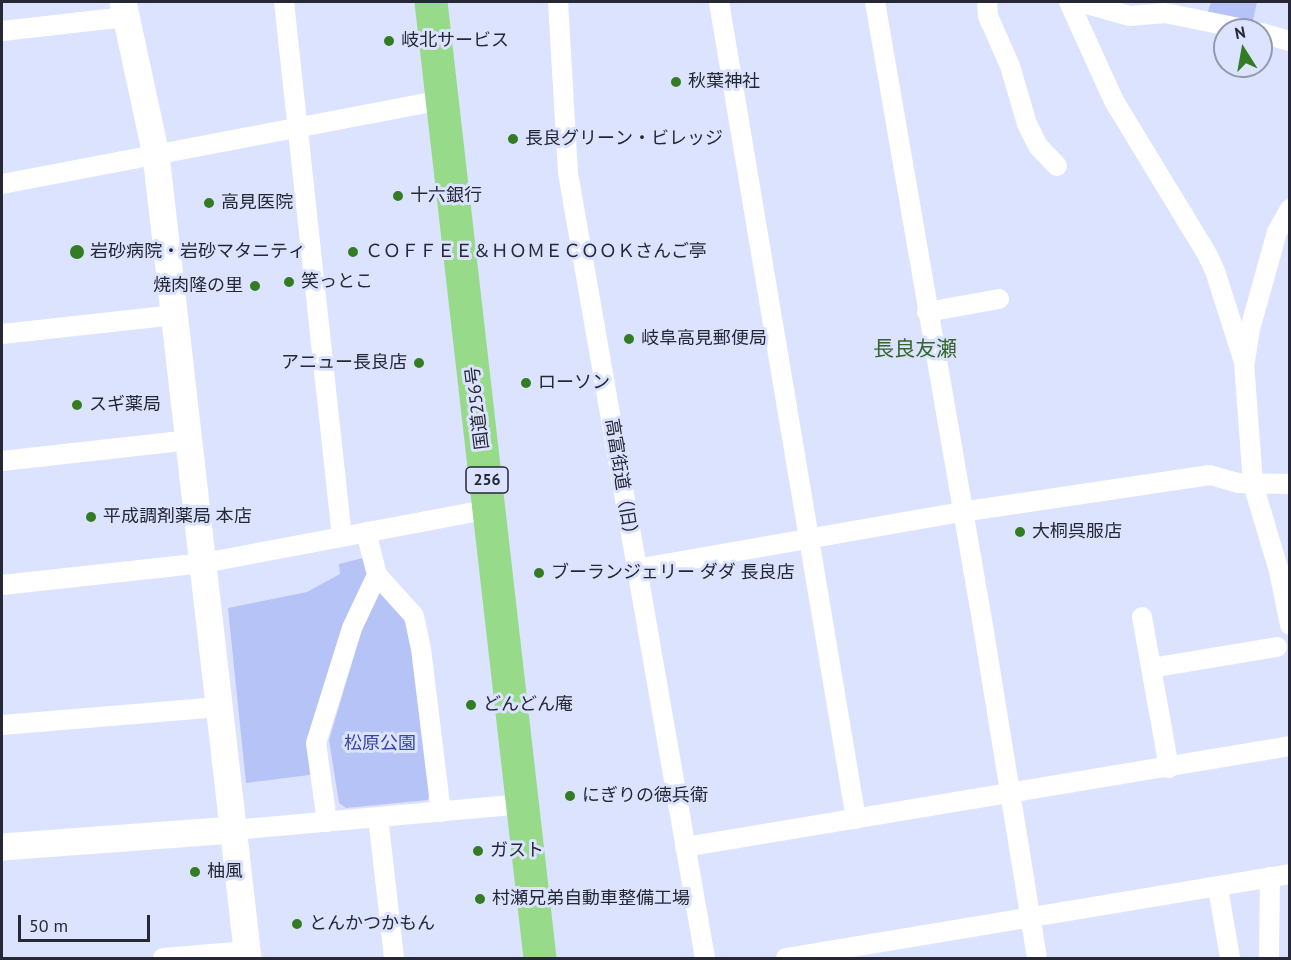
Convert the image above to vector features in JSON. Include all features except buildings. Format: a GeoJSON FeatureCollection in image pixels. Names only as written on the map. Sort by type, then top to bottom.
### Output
{"type":"FeatureCollection","features":[{"type":"Feature","properties":{"kind":"highway","name":"国道256号"},"geometry":{"type":"LineString","coordinates":[[430,2],[540,958]]}},
{"type":"Feature","properties":{"kind":"street"},"geometry":{"type":"LineString","coordinates":[[284,2],[342,537]]}},
{"type":"Feature","properties":{"kind":"street","name":"高富街道（旧）"},"geometry":{"type":"LineString","coordinates":[[558,2],[568,173],[705,958]]}},
{"type":"Feature","properties":{"kind":"street"},"geometry":{"type":"LineString","coordinates":[[719,2],[856,819]]}},
{"type":"Feature","properties":{"kind":"street"},"geometry":{"type":"LineString","coordinates":[[874,2],[961,512],[983,626],[1037,958]]}},
{"type":"Feature","properties":{"kind":"street"},"geometry":{"type":"LineString","coordinates":[[987,2],[988,16],[1010,66],[1027,124],[1038,146],[1058,166]]}},
{"type":"Feature","properties":{"kind":"street"},"geometry":{"type":"LineString","coordinates":[[1069,2],[1114,101],[1208,255],[1245,362]]}},
{"type":"Feature","properties":{"kind":"street"},"geometry":{"type":"LineString","coordinates":[[1080,2],[1130,15],[1165,13],[1213,23]]}},
{"type":"Feature","properties":{"kind":"street"},"geometry":{"type":"LineString","coordinates":[[2,31],[124,9],[156,155],[248,955],[163,958]]}},
{"type":"Feature","properties":{"kind":"street"},"geometry":{"type":"LineString","coordinates":[[1273,36],[1290,41]]}},
{"type":"Feature","properties":{"kind":"street"},"geometry":{"type":"LineString","coordinates":[[2,184],[442,100]]}},
{"type":"Feature","properties":{"kind":"street"},"geometry":{"type":"LineString","coordinates":[[1290,209],[1277,232],[1250,329],[1245,362],[1253,484],[1279,571],[1290,625]]}},
{"type":"Feature","properties":{"kind":"street"},"geometry":{"type":"LineString","coordinates":[[927,312],[999,299]]}},
{"type":"Feature","properties":{"kind":"street"},"geometry":{"type":"LineString","coordinates":[[2,334],[175,315]]}},
{"type":"Feature","properties":{"kind":"street"},"geometry":{"type":"LineString","coordinates":[[2,461],[190,440]]}},
{"type":"Feature","properties":{"kind":"street"},"geometry":{"type":"LineString","coordinates":[[636,569],[961,512],[1210,475],[1253,484],[1290,484]]}},
{"type":"Feature","properties":{"kind":"street"},"geometry":{"type":"LineString","coordinates":[[2,585],[204,563],[490,509]]}},
{"type":"Feature","properties":{"kind":"street"},"geometry":{"type":"LineString","coordinates":[[366,532],[378,575],[414,616],[421,649],[441,812]]}},
{"type":"Feature","properties":{"kind":"street"},"geometry":{"type":"LineString","coordinates":[[327,822],[316,743],[352,628],[378,575]]}},
{"type":"Feature","properties":{"kind":"street"},"geometry":{"type":"LineString","coordinates":[[1142,617],[1169,768]]}},
{"type":"Feature","properties":{"kind":"street"},"geometry":{"type":"LineString","coordinates":[[1151,668],[1277,647]]}},
{"type":"Feature","properties":{"kind":"street"},"geometry":{"type":"LineString","coordinates":[[2,725],[219,706]]}},
{"type":"Feature","properties":{"kind":"street"},"geometry":{"type":"LineString","coordinates":[[685,847],[1290,746]]}},
{"type":"Feature","properties":{"kind":"street"},"geometry":{"type":"LineString","coordinates":[[2,847],[233,830],[523,804]]}},
{"type":"Feature","properties":{"kind":"street"},"geometry":{"type":"LineString","coordinates":[[378,817],[394,958]]}},
{"type":"Feature","properties":{"kind":"street"},"geometry":{"type":"LineString","coordinates":[[786,958],[1030,916],[1218,888],[1290,874]]}},
{"type":"Feature","properties":{"kind":"street"},"geometry":{"type":"LineString","coordinates":[[1269,958],[1270,878]]}},
{"type":"Feature","properties":{"kind":"street"},"geometry":{"type":"LineString","coordinates":[[1218,888],[1230,958]]}},
{"type":"Feature","properties":{"kind":"green space"},"geometry":{"type":"Polygon","coordinates":[[[1211,2],[1257,2],[1253,18],[1207,15],[1211,2]]]}},
{"type":"Feature","properties":{"kind":"green space"},"geometry":{"type":"Polygon","coordinates":[[[363,558],[370,577],[317,774],[246,783],[228,608],[307,592],[340,574],[339,564],[363,558]]]}},
{"type":"Feature","properties":{"kind":"green space","name":"松原公園"},"geometry":{"type":"Polygon","coordinates":[[[384,591],[418,625],[434,773],[428,800],[346,808],[339,803],[329,740],[366,616],[376,592],[384,591]]]}},
{"type":"Feature","properties":{"kind":"place","name":"岐北サービス"},"geometry":{"type":"Point","coordinates":[389,41]}},
{"type":"Feature","properties":{"kind":"place","name":"秋葉神社"},"geometry":{"type":"Point","coordinates":[676,82]}},
{"type":"Feature","properties":{"kind":"place","name":"長良グリーン・ビレッジ"},"geometry":{"type":"Point","coordinates":[513,139]}},
{"type":"Feature","properties":{"kind":"place","name":"十六銀行"},"geometry":{"type":"Point","coordinates":[398,196]}},
{"type":"Feature","properties":{"kind":"place","name":"高見医院"},"geometry":{"type":"Point","coordinates":[209,203]}},
{"type":"Feature","properties":{"kind":"place","name":"岩砂病院・岩砂マタニティ"},"geometry":{"type":"Point","coordinates":[77,252]}},
{"type":"Feature","properties":{"kind":"place","name":"ＣＯＦＦＥＥ＆ＨＯＭＥＣＯＯＫさんご亭"},"geometry":{"type":"Point","coordinates":[353,252]}},
{"type":"Feature","properties":{"kind":"place","name":"笑っとこ"},"geometry":{"type":"Point","coordinates":[289,282]}},
{"type":"Feature","properties":{"kind":"place","name":"焼肉隆の里"},"geometry":{"type":"Point","coordinates":[255,286]}},
{"type":"Feature","properties":{"kind":"place","name":"岐阜高見郵便局"},"geometry":{"type":"Point","coordinates":[629,339]}},
{"type":"Feature","properties":{"kind":"place","name":"アニュー長良店"},"geometry":{"type":"Point","coordinates":[419,363]}},
{"type":"Feature","properties":{"kind":"place","name":"ローソン"},"geometry":{"type":"Point","coordinates":[526,383]}},
{"type":"Feature","properties":{"kind":"place","name":"スギ薬局"},"geometry":{"type":"Point","coordinates":[77,405]}},
{"type":"Feature","properties":{"kind":"place","name":"平成調剤薬局 本店"},"geometry":{"type":"Point","coordinates":[91,517]}},
{"type":"Feature","properties":{"kind":"place","name":"大桐呉服店"},"geometry":{"type":"Point","coordinates":[1020,532]}},
{"type":"Feature","properties":{"kind":"place","name":"ブーランジェリー ダダ 長良店"},"geometry":{"type":"Point","coordinates":[539,573]}},
{"type":"Feature","properties":{"kind":"place","name":"どんどん庵"},"geometry":{"type":"Point","coordinates":[471,705]}},
{"type":"Feature","properties":{"kind":"place","name":"にぎりの徳兵衛"},"geometry":{"type":"Point","coordinates":[570,796]}},
{"type":"Feature","properties":{"kind":"place","name":"ガスト"},"geometry":{"type":"Point","coordinates":[478,851]}},
{"type":"Feature","properties":{"kind":"place","name":"柚風"},"geometry":{"type":"Point","coordinates":[195,872]}},
{"type":"Feature","properties":{"kind":"place","name":"村瀬兄弟自動車整備工場"},"geometry":{"type":"Point","coordinates":[480,899]}},
{"type":"Feature","properties":{"kind":"place","name":"とんかつかもん"},"geometry":{"type":"Point","coordinates":[297,924]}},
{"type":"Feature","properties":{"kind":"district","name":"長良友瀬"},"geometry":{"type":"Point","coordinates":[915,350]}}]}
